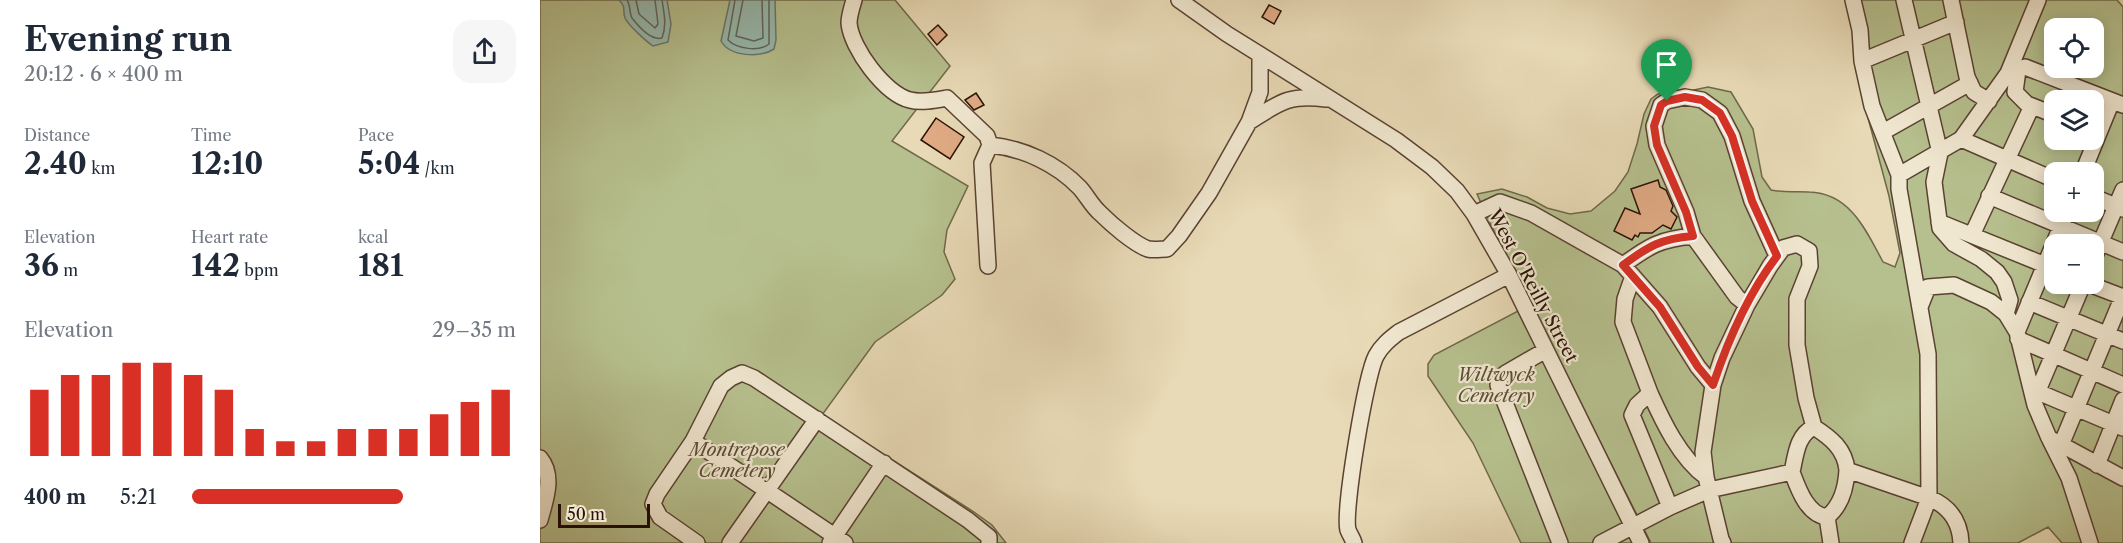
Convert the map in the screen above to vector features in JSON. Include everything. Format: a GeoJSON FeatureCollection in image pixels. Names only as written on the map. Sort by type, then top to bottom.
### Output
{"type":"FeatureCollection","features":[{"type":"Feature","properties":{"kind":"street"},"geometry":{"type":"LineString","coordinates":[[854,0],[849,21],[852,35],[859,50],[883,83],[895,93],[913,101],[947,98],[987,136],[990,145],[982,163],[988,266]]}},
{"type":"Feature","properties":{"kind":"street","name":"West O'Reilly Street"},"geometry":{"type":"LineString","coordinates":[[1179,0],[1260,55],[1396,140],[1432,167],[1457,191],[1474,214],[1509,274],[1641,543]]}},
{"type":"Feature","properties":{"kind":"street"},"geometry":{"type":"LineString","coordinates":[[1852,0],[1860,30],[1862,61],[1872,106],[1899,175],[1899,189],[1928,354],[1929,498],[1912,543]]}},
{"type":"Feature","properties":{"kind":"street"},"geometry":{"type":"LineString","coordinates":[[1904,0],[1940,153],[1934,182],[1940,228],[1954,244],[1981,259],[2001,277],[2010,300],[2006,314]]}},
{"type":"Feature","properties":{"kind":"street"},"geometry":{"type":"LineString","coordinates":[[1951,0],[1970,83],[1974,92],[1989,101]]}},
{"type":"Feature","properties":{"kind":"street"},"geometry":{"type":"LineString","coordinates":[[1899,175],[1961,139],[2013,71],[2038,0]]}},
{"type":"Feature","properties":{"kind":"street"},"geometry":{"type":"LineString","coordinates":[[1862,61],[1956,22]]}},
{"type":"Feature","properties":{"kind":"street"},"geometry":{"type":"LineString","coordinates":[[990,145],[1004,146],[1037,157],[1062,172],[1079,188],[1099,213],[1134,241],[1149,249],[1167,249],[1179,236],[1209,193],[1249,122],[1260,92],[1260,55]]}},
{"type":"Feature","properties":{"kind":"street"},"geometry":{"type":"LineString","coordinates":[[2013,71],[2025,67],[2118,103],[2104,122]]}},
{"type":"Feature","properties":{"kind":"street"},"geometry":{"type":"LineString","coordinates":[[2013,71],[2015,92],[2032,105],[2044,110]]}},
{"type":"Feature","properties":{"kind":"street"},"geometry":{"type":"LineString","coordinates":[[1883,132],[1970,83]]}},
{"type":"Feature","properties":{"kind":"street"},"geometry":{"type":"LineString","coordinates":[[1249,122],[1284,100],[1306,96],[1331,99]]}},
{"type":"Feature","properties":{"kind":"street"},"geometry":{"type":"LineString","coordinates":[[1747,305],[1737,297],[1693,236],[1686,212],[1657,145],[1654,126],[1661,105],[1667,101],[1685,97],[1702,100],[1720,113],[1732,136],[1752,201],[1777,256]]}},
{"type":"Feature","properties":{"kind":"street"},"geometry":{"type":"LineString","coordinates":[[1972,235],[2032,105]]}},
{"type":"Feature","properties":{"kind":"street"},"geometry":{"type":"LineString","coordinates":[[1961,139],[2044,175]]}},
{"type":"Feature","properties":{"kind":"street"},"geometry":{"type":"LineString","coordinates":[[2104,237],[2120,208],[2123,190]]}},
{"type":"Feature","properties":{"kind":"street"},"geometry":{"type":"LineString","coordinates":[[1989,196],[2078,234]]}},
{"type":"Feature","properties":{"kind":"street"},"geometry":{"type":"LineString","coordinates":[[2104,201],[2120,208]]}},
{"type":"Feature","properties":{"kind":"street"},"geometry":{"type":"LineString","coordinates":[[1474,214],[1500,202],[1531,213],[1628,270],[1660,307],[1698,367],[1713,385]]}},
{"type":"Feature","properties":{"kind":"street"},"geometry":{"type":"LineString","coordinates":[[1939,222],[2044,264]]}},
{"type":"Feature","properties":{"kind":"street"},"geometry":{"type":"LineString","coordinates":[[2058,234],[2062,222]]}},
{"type":"Feature","properties":{"kind":"street"},"geometry":{"type":"LineString","coordinates":[[1693,236],[1676,238],[1650,246],[1628,270],[1623,322],[1660,415],[1687,459],[1707,484]]}},
{"type":"Feature","properties":{"kind":"street"},"geometry":{"type":"LineString","coordinates":[[1723,543],[1707,484],[1703,452],[1713,385],[1722,358],[1747,305],[1783,248],[1797,244],[1809,251],[1810,266],[1797,300],[1797,345],[1806,398],[1814,427],[1839,447],[1846,460],[1846,486],[1833,512],[1827,517],[1821,517],[1808,505],[1798,489],[1792,472],[1800,439],[1814,427]]}},
{"type":"Feature","properties":{"kind":"street"},"geometry":{"type":"LineString","coordinates":[[2104,244],[2123,252]]}},
{"type":"Feature","properties":{"kind":"street"},"geometry":{"type":"LineString","coordinates":[[1350,538],[1350,494],[1366,389],[1372,365],[1381,348],[1399,332],[1509,274]]}},
{"type":"Feature","properties":{"kind":"street"},"geometry":{"type":"LineString","coordinates":[[2018,335],[2030,302],[2044,277]]}},
{"type":"Feature","properties":{"kind":"street"},"geometry":{"type":"LineString","coordinates":[[1920,306],[1928,287],[1954,285],[1991,302],[2006,314],[2018,335],[2036,396],[2069,478],[2090,543]]}},
{"type":"Feature","properties":{"kind":"street"},"geometry":{"type":"LineString","coordinates":[[2055,442],[2077,407],[2123,296],[2104,289]]}},
{"type":"Feature","properties":{"kind":"street"},"geometry":{"type":"LineString","coordinates":[[2036,396],[2079,294]]}},
{"type":"Feature","properties":{"kind":"street"},"geometry":{"type":"LineString","coordinates":[[2030,302],[2123,341]]}},
{"type":"Feature","properties":{"kind":"street"},"geometry":{"type":"LineString","coordinates":[[2018,335],[2053,355],[2123,385]]}},
{"type":"Feature","properties":{"kind":"street"},"geometry":{"type":"LineString","coordinates":[[1546,350],[1506,373],[1500,378],[1498,385],[1560,543]]}},
{"type":"Feature","properties":{"kind":"street"},"geometry":{"type":"LineString","coordinates":[[697,543],[660,517],[653,504],[657,494],[693,441],[721,386],[731,378],[742,374],[754,378],[968,520],[989,537],[989,543]]}},
{"type":"Feature","properties":{"kind":"street"},"geometry":{"type":"LineString","coordinates":[[1650,393],[1637,405],[1632,415],[1670,507]]}},
{"type":"Feature","properties":{"kind":"street"},"geometry":{"type":"LineString","coordinates":[[2036,396],[2077,407],[2118,426]]}},
{"type":"Feature","properties":{"kind":"street"},"geometry":{"type":"LineString","coordinates":[[2097,465],[2118,426],[2123,400]]}},
{"type":"Feature","properties":{"kind":"street"},"geometry":{"type":"LineString","coordinates":[[730,543],[817,419]]}},
{"type":"Feature","properties":{"kind":"street"},"geometry":{"type":"LineString","coordinates":[[693,441],[836,541],[884,463]]}},
{"type":"Feature","properties":{"kind":"street"},"geometry":{"type":"LineString","coordinates":[[2055,442],[2123,478]]}},
{"type":"Feature","properties":{"kind":"street"},"geometry":{"type":"LineString","coordinates":[[540,458],[547,472],[548,492],[540,520]]}},
{"type":"Feature","properties":{"kind":"street"},"geometry":{"type":"LineString","coordinates":[[1847,470],[1942,503],[1955,519],[1960,543]]}},
{"type":"Feature","properties":{"kind":"street"},"geometry":{"type":"LineString","coordinates":[[1601,543],[1633,528],[1707,484],[1792,472]]}},
{"type":"Feature","properties":{"kind":"street"},"geometry":{"type":"LineString","coordinates":[[1827,517],[1831,543]]}},
{"type":"Feature","properties":{"kind":"green space","name":"Montrepose Cemetery"},"geometry":{"type":"Polygon","coordinates":[[[540,0],[895,0],[950,66],[892,141],[968,186],[947,230],[944,252],[955,279],[942,295],[875,342],[822,415],[974,512],[992,525],[1006,543],[540,543],[540,0]]]}},
{"type":"Feature","properties":{"kind":"green space","name":"Wiltwyck Cemetery"},"geometry":{"type":"Polygon","coordinates":[[[1849,0],[2117,0],[2123,7],[2123,543],[2062,543],[2048,527],[2018,543],[1651,543],[1477,194],[1502,189],[1527,197],[1547,208],[1570,214],[1591,211],[1615,191],[1628,172],[1644,114],[1651,99],[1658,94],[1708,87],[1731,92],[1753,129],[1762,177],[1771,190],[1809,192],[1835,199],[1855,215],[1883,262],[1895,267],[1900,253],[1889,196],[1867,114],[1849,0]]]}},
{"type":"Feature","properties":{"kind":"green space","name":"Wiltwyck Cemetery"},"geometry":{"type":"Polygon","coordinates":[[[1518,311],[1633,543],[1521,543],[1473,443],[1428,376],[1428,364],[1434,355],[1518,311]]]}},
{"type":"Feature","properties":{"kind":"water"},"geometry":{"type":"Polygon","coordinates":[[[619,0],[667,0],[671,24],[668,42],[653,46],[647,41],[627,21],[623,5],[619,0]]]}},
{"type":"Feature","properties":{"kind":"water"},"geometry":{"type":"Polygon","coordinates":[[[730,0],[775,0],[776,40],[774,49],[753,55],[738,53],[725,46],[721,41],[730,0]]]}},
{"type":"Feature","properties":{"kind":"building"},"geometry":{"type":"Polygon","coordinates":[[[1269,5],[1281,11],[1274,24],[1262,17],[1269,5]]]}},
{"type":"Feature","properties":{"kind":"building"},"geometry":{"type":"Polygon","coordinates":[[[938,25],[947,35],[937,45],[928,34],[938,25]]]}},
{"type":"Feature","properties":{"kind":"building"},"geometry":{"type":"Polygon","coordinates":[[[976,93],[984,105],[974,110],[965,100],[976,93]]]}},
{"type":"Feature","properties":{"kind":"building"},"geometry":{"type":"Polygon","coordinates":[[[936,118],[964,137],[950,159],[921,140],[936,118]]]}},
{"type":"Feature","properties":{"kind":"building"},"geometry":{"type":"Polygon","coordinates":[[[1658,180],[1660,187],[1666,190],[1673,206],[1671,211],[1677,217],[1671,229],[1663,225],[1652,233],[1640,233],[1638,237],[1635,235],[1632,240],[1614,231],[1625,208],[1640,214],[1631,189],[1658,180]]]}},
{"type":"Feature","properties":{"kind":"route"},"geometry":{"type":"LineString","coordinates":[[1685,97],[1702,100],[1720,113],[1732,136],[1752,201],[1777,256],[1747,305],[1722,358],[1713,385],[1698,367],[1660,307],[1623,265],[1650,246],[1676,238],[1693,236],[1686,212],[1657,145],[1654,126],[1661,105],[1667,101],[1685,97]]}}]}
